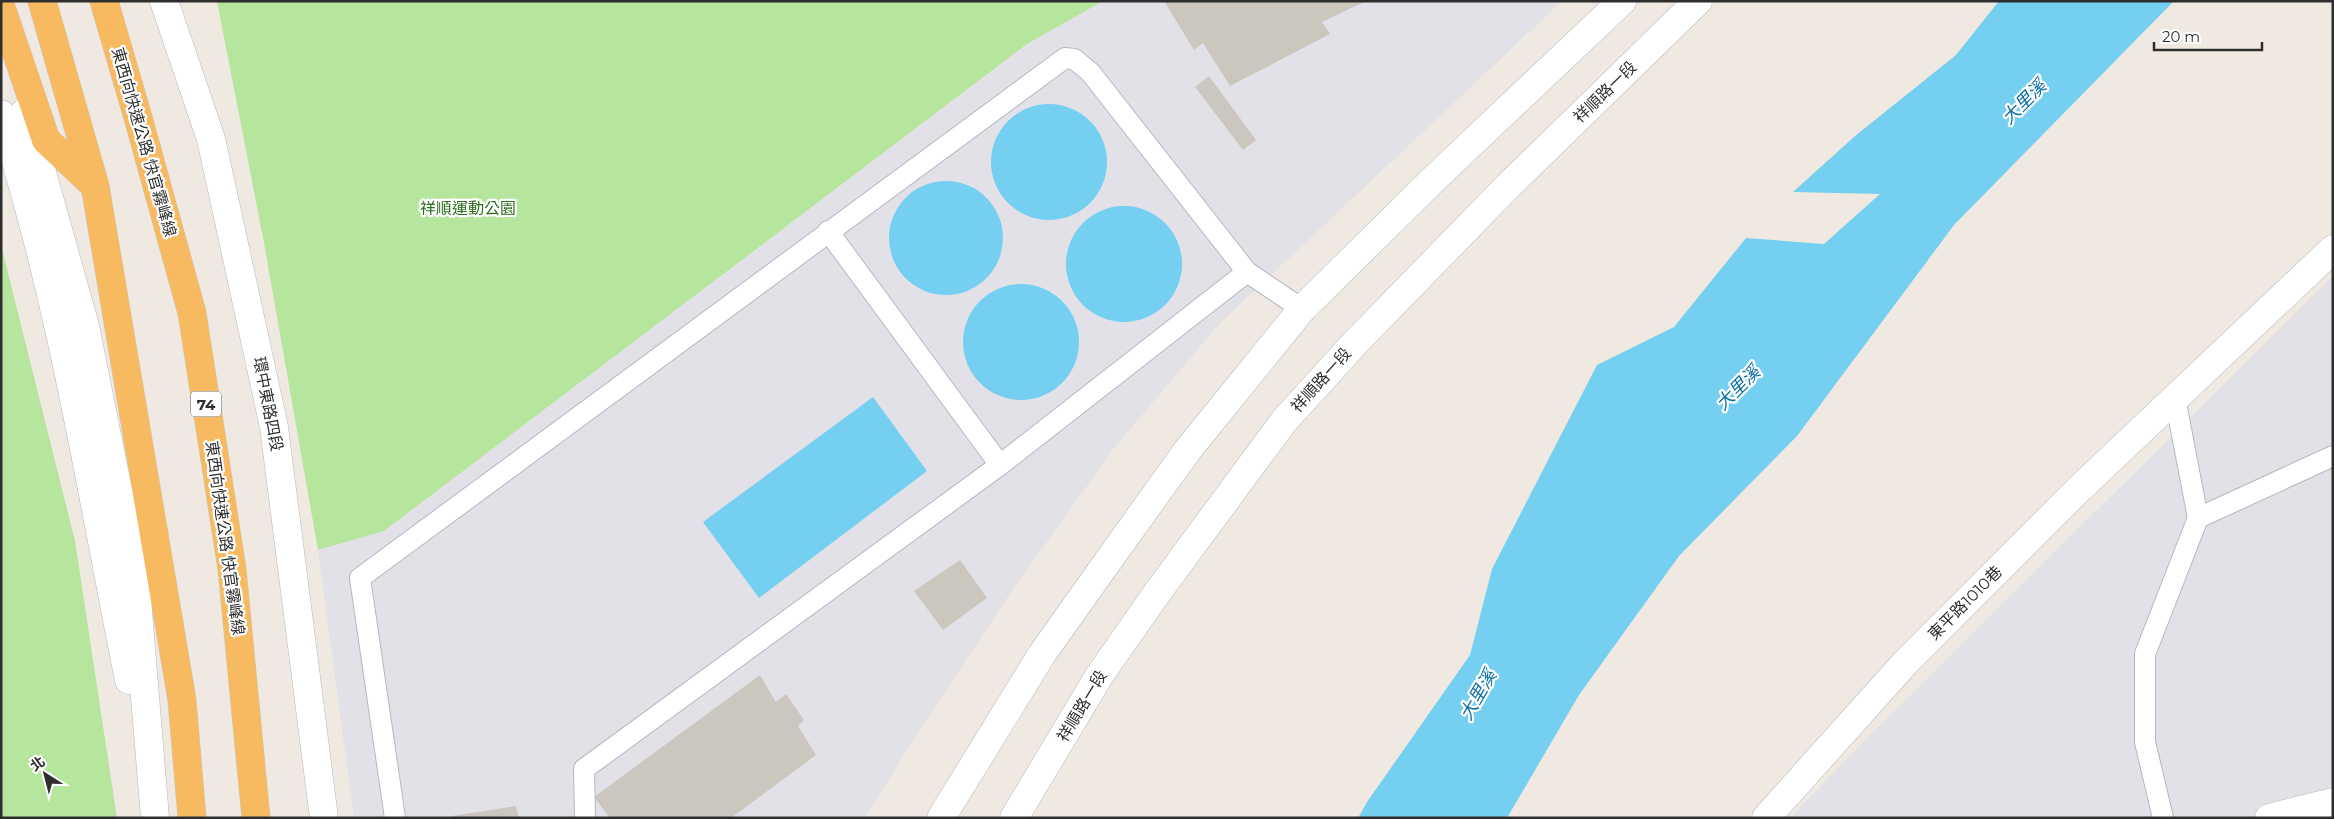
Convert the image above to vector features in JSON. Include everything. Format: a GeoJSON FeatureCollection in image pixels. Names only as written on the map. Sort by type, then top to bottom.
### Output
{"type":"FeatureCollection","features":[{"type":"Feature","properties":{"kind":"highway"},"geometry":{"type":"LineString","coordinates":[[42,1],[95,186],[182,700],[192,818]]}},
{"type":"Feature","properties":{"kind":"highway","name":"東西向快速公路 快官霧峰線"},"geometry":{"type":"LineString","coordinates":[[104,1],[140,121],[192,313],[232,568],[256,818]]}},
{"type":"Feature","properties":{"kind":"highway"},"geometry":{"type":"LineString","coordinates":[[1,7],[46,140],[95,186]]}},
{"type":"Feature","properties":{"kind":"street","name":"環中東路四段"},"geometry":{"type":"LineString","coordinates":[[164,1],[211,139],[274,427],[324,818]]}},
{"type":"Feature","properties":{"kind":"street"},"geometry":{"type":"LineString","coordinates":[[941,818],[1042,654],[1102,569],[1187,451],[1302,308],[1438,175],[1622,1]]}},
{"type":"Feature","properties":{"kind":"street","name":"祥順路一段"},"geometry":{"type":"LineString","coordinates":[[1014,818],[1099,676],[1157,593],[1284,421],[1355,343],[1508,186],[1698,1]]}},
{"type":"Feature","properties":{"kind":"street"},"geometry":{"type":"LineString","coordinates":[[1,27],[85,326],[134,566],[154,809]]}},
{"type":"Feature","properties":{"kind":"street"},"geometry":{"type":"LineString","coordinates":[[1,114],[23,181],[59,330],[154,809]]}},
{"type":"Feature","properties":{"kind":"street","name":"東平路1010巷"},"geometry":{"type":"LineString","coordinates":[[1766,818],[1905,663],[2078,490],[2333,249]]}},
{"type":"Feature","properties":{"kind":"street"},"geometry":{"type":"LineString","coordinates":[[2269,818],[2333,802]]}},
{"type":"Feature","properties":{"kind":"lane"},"geometry":{"type":"LineString","coordinates":[[395,818],[360,578],[1065,58],[1074,59],[1090,72],[1247,272],[1302,308]]}},
{"type":"Feature","properties":{"kind":"lane"},"geometry":{"type":"LineString","coordinates":[[828,232],[1000,465]]}},
{"type":"Feature","properties":{"kind":"lane"},"geometry":{"type":"LineString","coordinates":[[584,818],[584,769],[1000,465],[1247,272]]}},
{"type":"Feature","properties":{"kind":"lane"},"geometry":{"type":"LineString","coordinates":[[2163,818],[2145,742],[2144,654],[2198,518],[2175,398]]}},
{"type":"Feature","properties":{"kind":"lane"},"geometry":{"type":"LineString","coordinates":[[2198,518],[2333,456]]}},
{"type":"Feature","properties":{"kind":"shaded area"},"geometry":{"type":"Polygon","coordinates":[[[1103,1],[1562,1],[1220,323],[1115,447],[1013,589],[910,745],[865,818],[354,818],[318,550],[384,531],[1027,44],[1103,1]]]}},
{"type":"Feature","properties":{"kind":"shaded area"},"geometry":{"type":"Polygon","coordinates":[[[2333,276],[2333,818],[1790,818],[1874,731],[2333,276]]]}},
{"type":"Feature","properties":{"kind":"green space","name":"祥順運動公園"},"geometry":{"type":"Polygon","coordinates":[[[217,1],[1103,1],[1027,44],[384,531],[318,550],[264,243],[217,1]]]}},
{"type":"Feature","properties":{"kind":"green space"},"geometry":{"type":"Polygon","coordinates":[[[1,245],[75,541],[117,818],[1,818],[1,245]]]}},
{"type":"Feature","properties":{"kind":"water","name":"大里溪"},"geometry":{"type":"Polygon","coordinates":[[[1999,1],[2174,1],[1954,225],[1797,436],[1679,556],[1579,695],[1507,818],[1358,818],[1367,802],[1470,655],[1492,569],[1597,365],[1674,327],[1746,238],[1824,244],[1880,194],[1793,192],[1855,136],[1956,55],[1999,1]]]}},
{"type":"Feature","properties":{"kind":"water"},"geometry":{"type":"Polygon","coordinates":[[[1049,104],[1071,109],[1090,121],[1102,140],[1107,162],[1102,184],[1090,203],[1071,215],[1049,220],[1027,215],[1008,203],[996,184],[991,162],[996,140],[1008,121],[1027,109],[1049,104]]]}},
{"type":"Feature","properties":{"kind":"water"},"geometry":{"type":"Polygon","coordinates":[[[946,181],[968,185],[987,197],[999,216],[1003,238],[999,260],[987,279],[968,291],[946,295],[924,291],[905,279],[893,260],[889,238],[893,216],[905,197],[924,185],[946,181]]]}},
{"type":"Feature","properties":{"kind":"water"},"geometry":{"type":"Polygon","coordinates":[[[1124,206],[1146,211],[1165,223],[1177,242],[1182,264],[1177,286],[1165,305],[1146,317],[1124,322],[1102,317],[1083,305],[1071,286],[1066,264],[1071,242],[1083,223],[1102,211],[1124,206]]]}},
{"type":"Feature","properties":{"kind":"water"},"geometry":{"type":"Polygon","coordinates":[[[1021,284],[1043,289],[1062,301],[1074,320],[1079,342],[1074,364],[1062,383],[1043,395],[1021,400],[999,395],[980,383],[968,364],[963,342],[968,320],[980,301],[999,289],[1021,284]]]}},
{"type":"Feature","properties":{"kind":"water"},"geometry":{"type":"Polygon","coordinates":[[[873,397],[927,471],[759,598],[703,522],[873,397]]]}},
{"type":"Feature","properties":{"kind":"building"},"geometry":{"type":"Polygon","coordinates":[[[1164,1],[1366,1],[1322,22],[1330,34],[1230,86],[1203,43],[1194,50],[1164,1]]]}},
{"type":"Feature","properties":{"kind":"building"},"geometry":{"type":"Polygon","coordinates":[[[1209,76],[1256,140],[1243,150],[1195,87],[1209,76]]]}},
{"type":"Feature","properties":{"kind":"building"},"geometry":{"type":"Polygon","coordinates":[[[960,560],[987,598],[943,630],[914,591],[960,560]]]}},
{"type":"Feature","properties":{"kind":"building"},"geometry":{"type":"Polygon","coordinates":[[[760,675],[776,702],[786,694],[804,720],[798,726],[816,755],[731,818],[610,818],[594,797],[760,675]]]}},
{"type":"Feature","properties":{"kind":"building"},"geometry":{"type":"Polygon","coordinates":[[[516,806],[519,818],[452,818],[452,816],[516,806]]]}}]}
